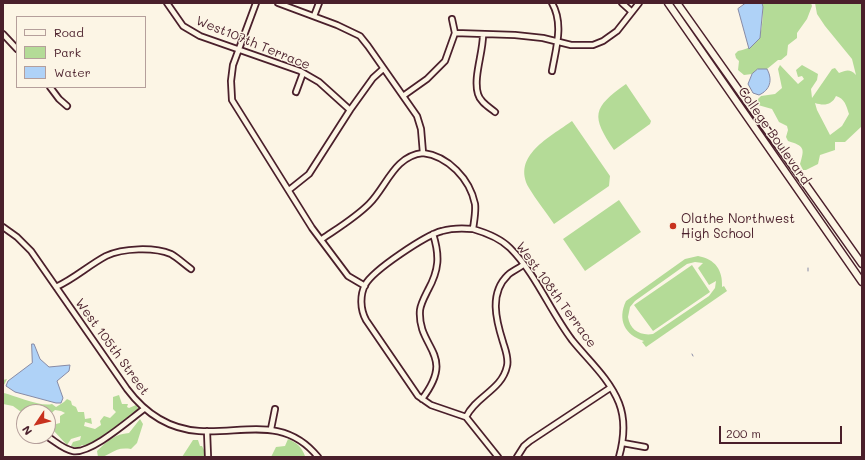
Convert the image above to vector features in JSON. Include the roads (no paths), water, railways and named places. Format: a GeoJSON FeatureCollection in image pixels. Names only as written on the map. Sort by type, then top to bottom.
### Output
{"type":"FeatureCollection","features":[{"type":"Feature","properties":{"kind":"main road","name":"College Boulevard"},"geometry":{"type":"LineString","coordinates":[[668,3],[862,282]]}},
{"type":"Feature","properties":{"kind":"main road","name":"College Boulevard"},"geometry":{"type":"LineString","coordinates":[[677,3],[862,264]]}},
{"type":"Feature","properties":{"kind":"street","name":"West107th Terrace"},"geometry":{"type":"LineString","coordinates":[[167,3],[183,26],[200,36],[304,73],[320,82],[350,110]]}},
{"type":"Feature","properties":{"kind":"street"},"geometry":{"type":"LineString","coordinates":[[256,3],[234,65],[231,81],[232,100],[312,228],[322,239],[348,276],[365,286]]}},
{"type":"Feature","properties":{"kind":"street"},"geometry":{"type":"LineString","coordinates":[[278,3],[337,25],[360,36],[415,113],[420,124],[423,153]]}},
{"type":"Feature","properties":{"kind":"street"},"geometry":{"type":"LineString","coordinates":[[314,16],[319,3]]}},
{"type":"Feature","properties":{"kind":"street"},"geometry":{"type":"LineString","coordinates":[[552,3],[557,14],[559,24],[552,71]]}},
{"type":"Feature","properties":{"kind":"street"},"geometry":{"type":"LineString","coordinates":[[622,3],[632,12]]}},
{"type":"Feature","properties":{"kind":"street"},"geometry":{"type":"LineString","coordinates":[[455,33],[515,35],[584,46],[598,43],[618,31],[639,3]]}},
{"type":"Feature","properties":{"kind":"street"},"geometry":{"type":"LineString","coordinates":[[403,96],[427,79],[444,61],[455,33],[452,19]]}},
{"type":"Feature","properties":{"kind":"street"},"geometry":{"type":"LineString","coordinates":[[3,34],[16,48]]}},
{"type":"Feature","properties":{"kind":"street"},"geometry":{"type":"LineString","coordinates":[[483,35],[477,79],[478,94],[483,102],[495,112]]}},
{"type":"Feature","properties":{"kind":"street"},"geometry":{"type":"LineString","coordinates":[[289,190],[309,174],[350,110],[373,78],[383,69]]}},
{"type":"Feature","properties":{"kind":"street"},"geometry":{"type":"LineString","coordinates":[[296,92],[304,73]]}},
{"type":"Feature","properties":{"kind":"street"},"geometry":{"type":"LineString","coordinates":[[51,88],[59,99],[67,106]]}},
{"type":"Feature","properties":{"kind":"street"},"geometry":{"type":"LineString","coordinates":[[322,239],[358,214],[369,204],[399,164],[409,157],[423,153],[436,155],[446,160],[455,168],[468,188],[475,205],[473,229],[447,230],[433,234],[422,240],[373,275],[365,286],[362,303],[366,320],[415,392],[422,399],[434,406],[466,417],[498,457]]}},
{"type":"Feature","properties":{"kind":"street","name":"West 105th Street"},"geometry":{"type":"LineString","coordinates":[[3,228],[27,246],[127,389],[144,409],[156,418],[184,429],[207,431],[271,429]]}},
{"type":"Feature","properties":{"kind":"street","name":"West 108th Terrace"},"geometry":{"type":"LineString","coordinates":[[473,229],[502,242],[514,253],[572,339],[590,359],[610,388],[619,403],[623,423],[623,443],[619,457]]}},
{"type":"Feature","properties":{"kind":"street"},"geometry":{"type":"LineString","coordinates":[[422,399],[431,387],[436,372],[434,353],[422,330],[420,313],[422,303],[438,270],[438,252],[433,234]]}},
{"type":"Feature","properties":{"kind":"street"},"geometry":{"type":"LineString","coordinates":[[56,286],[68,282],[106,256],[124,251],[151,250],[164,252],[176,258],[191,269]]}},
{"type":"Feature","properties":{"kind":"street"},"geometry":{"type":"LineString","coordinates":[[466,417],[476,402],[489,393],[502,379],[510,365],[496,314],[496,299],[501,284],[508,275],[523,266]]}},
{"type":"Feature","properties":{"kind":"street"},"geometry":{"type":"LineString","coordinates":[[517,457],[524,446],[530,441],[610,388]]}},
{"type":"Feature","properties":{"kind":"street"},"geometry":{"type":"LineString","coordinates":[[56,442],[68,449],[83,450],[101,440],[144,409]]}},
{"type":"Feature","properties":{"kind":"street"},"geometry":{"type":"LineString","coordinates":[[275,409],[271,429],[295,438],[305,444],[318,457]]}},
{"type":"Feature","properties":{"kind":"street"},"geometry":{"type":"LineString","coordinates":[[207,431],[208,457]]}},
{"type":"Feature","properties":{"kind":"street"},"geometry":{"type":"LineString","coordinates":[[623,443],[645,447]]}},
{"type":"Feature","properties":{"kind":"water"},"geometry":{"type":"Polygon","coordinates":[[[746,3],[762,3],[763,7],[760,38],[749,49],[738,9],[746,3]]]}},
{"type":"Feature","properties":{"kind":"water"},"geometry":{"type":"Polygon","coordinates":[[[758,69],[767,69],[770,77],[768,87],[759,95],[753,93],[748,84],[752,74],[758,69]]]}},
{"type":"Feature","properties":{"kind":"water"},"geometry":{"type":"Polygon","coordinates":[[[32,344],[34,344],[40,359],[49,367],[70,365],[69,371],[57,381],[63,398],[61,403],[15,392],[6,386],[8,381],[32,363],[32,344]]]}},
{"type":"Feature","properties":{"kind":"place","name":"Olathe Northwest High School"},"geometry":{"type":"Point","coordinates":[673,226]}}]}
